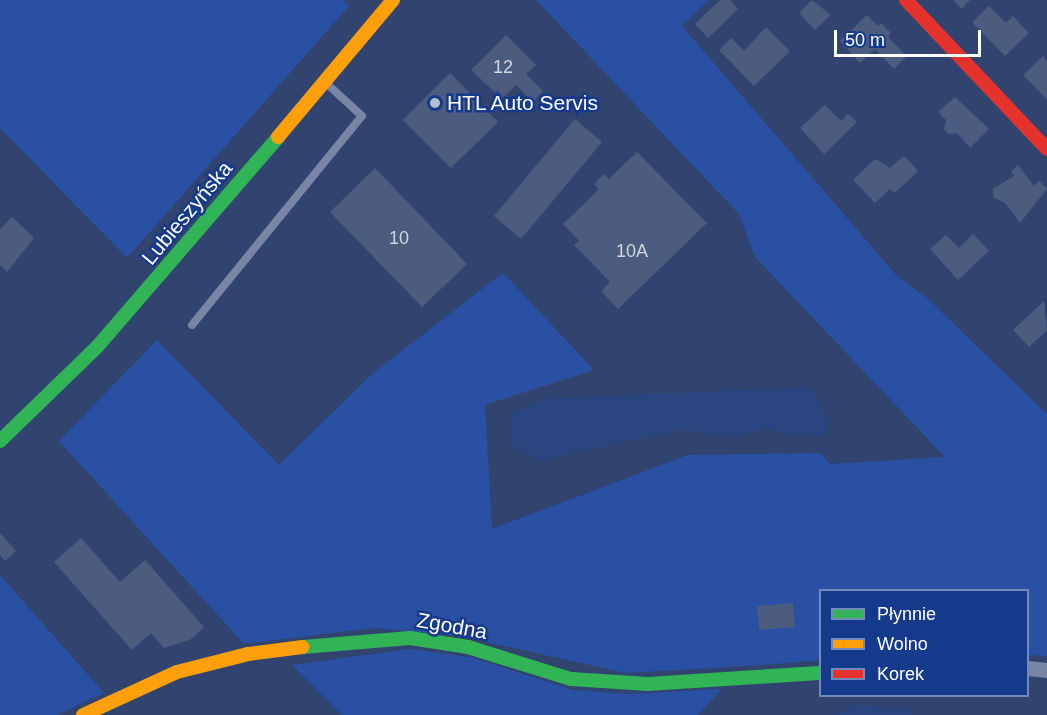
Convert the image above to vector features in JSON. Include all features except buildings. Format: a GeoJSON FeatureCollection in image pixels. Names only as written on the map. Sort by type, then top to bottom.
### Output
{"type":"FeatureCollection","features":[{"type":"Feature","properties":{"kind":"street","name":"Lubieszyńska"},"geometry":{"type":"LineString","coordinates":[[0,441],[154,285],[393,0]]}},
{"type":"Feature","properties":{"kind":"street"},"geometry":{"type":"LineString","coordinates":[[906,0],[1047,149]]}},
{"type":"Feature","properties":{"kind":"street","name":"Zgodna"},"geometry":{"type":"LineString","coordinates":[[83,715],[177,672],[248,654],[389,639],[410,638],[468,646],[571,679],[648,684],[819,673]]}},
{"type":"Feature","properties":{"kind":"street"},"geometry":{"type":"LineString","coordinates":[[1029,668],[1047,670]]}},
{"type":"Feature","properties":{"kind":"lane"},"geometry":{"type":"LineString","coordinates":[[192,325],[362,116],[325,82]]}},
{"type":"Feature","properties":{"kind":"shaded area"},"geometry":{"type":"Polygon","coordinates":[[[0,0],[343,0],[349,6],[127,258],[0,128],[0,0]]]}},
{"type":"Feature","properties":{"kind":"shaded area"},"geometry":{"type":"Polygon","coordinates":[[[536,0],[709,0],[682,26],[896,275],[929,300],[1047,414],[1047,656],[1029,655],[1029,589],[819,589],[819,660],[763,665],[626,673],[459,636],[373,628],[244,644],[59,441],[157,340],[279,465],[373,373],[503,273],[594,370],[485,405],[492,529],[688,455],[820,453],[830,464],[945,457],[755,257],[739,214],[536,0]]]}},
{"type":"Feature","properties":{"kind":"shaded area"},"geometry":{"type":"Polygon","coordinates":[[[811,387],[831,422],[825,436],[789,435],[768,428],[736,437],[682,430],[540,460],[510,445],[512,414],[543,399],[811,387]]]}},
{"type":"Feature","properties":{"kind":"shaded area"},"geometry":{"type":"Polygon","coordinates":[[[0,575],[104,693],[56,715],[0,715],[0,575]]]}},
{"type":"Feature","properties":{"kind":"shaded area"},"geometry":{"type":"Polygon","coordinates":[[[409,649],[470,657],[573,690],[630,694],[722,689],[698,715],[342,715],[292,665],[409,649]]]}},
{"type":"Feature","properties":{"kind":"shaded area"},"geometry":{"type":"Polygon","coordinates":[[[858,705],[908,709],[912,715],[833,715],[858,705]]]}},
{"type":"Feature","properties":{"kind":"traffic: fast"},"geometry":{"type":"LineString","coordinates":[[0,441],[97,347],[278,137]]}},
{"type":"Feature","properties":{"kind":"traffic: fast"},"geometry":{"type":"LineString","coordinates":[[303,647],[410,638],[468,647],[571,679],[648,684],[819,673]]}},
{"type":"Feature","properties":{"kind":"traffic: slow"},"geometry":{"type":"LineString","coordinates":[[278,137],[393,0]]}},
{"type":"Feature","properties":{"kind":"traffic: slow"},"geometry":{"type":"LineString","coordinates":[[83,715],[177,672],[248,654],[303,647]]}},
{"type":"Feature","properties":{"kind":"traffic: jam"},"geometry":{"type":"LineString","coordinates":[[906,0],[1047,149]]}},
{"type":"Feature","properties":{"kind":"place","name":"HTL Auto Servis"},"geometry":{"type":"Point","coordinates":[435,103]}}]}
